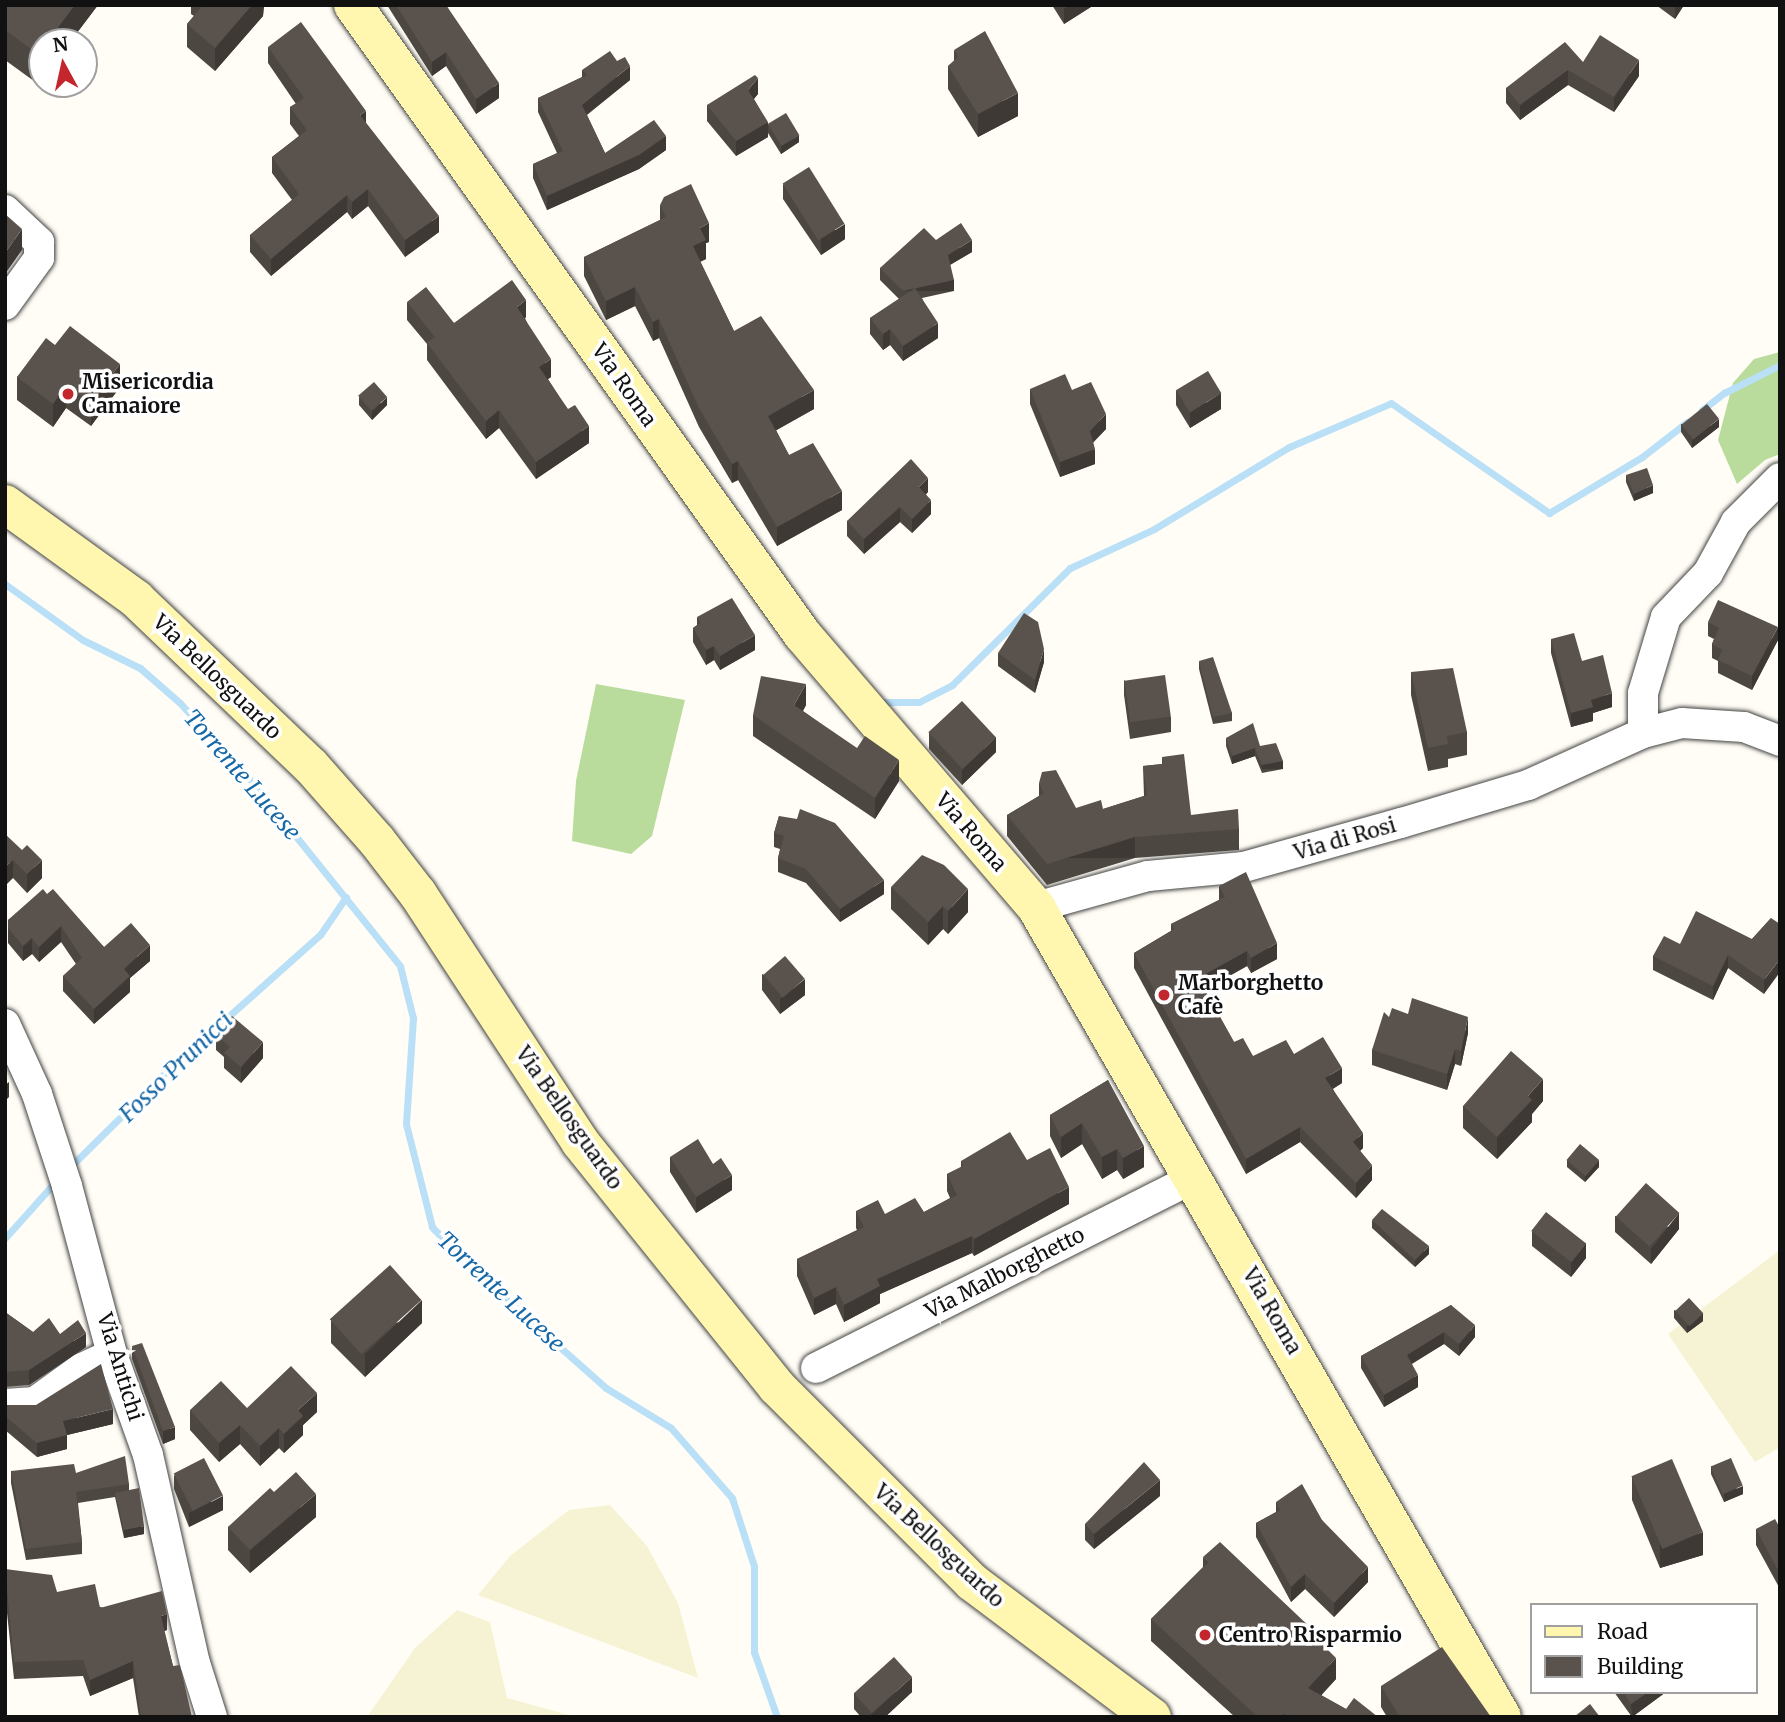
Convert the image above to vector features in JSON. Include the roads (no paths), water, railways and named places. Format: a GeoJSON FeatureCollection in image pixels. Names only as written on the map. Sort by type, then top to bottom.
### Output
{"type":"FeatureCollection","features":[{"type":"Feature","properties":{"kind":"street","name":"Via Roma"},"geometry":{"type":"LineString","coordinates":[[353,5],[802,635],[1036,907],[1502,1717]]}},
{"type":"Feature","properties":{"kind":"street"},"geometry":{"type":"LineString","coordinates":[[5,210],[39,242],[39,258],[5,305]]}},
{"type":"Feature","properties":{"kind":"street"},"geometry":{"type":"LineString","coordinates":[[1643,733],[1643,693],[1666,617],[1708,573],[1736,522],[1780,478]]}},
{"type":"Feature","properties":{"kind":"street","name":"Via Bellosguardo"},"geometry":{"type":"LineString","coordinates":[[5,504],[136,599],[310,765],[369,832],[418,894],[580,1142],[777,1387],[972,1582],[1152,1717]]}},
{"type":"Feature","properties":{"kind":"street","name":"Via di Rosi"},"geometry":{"type":"LineString","coordinates":[[1036,907],[1148,876],[1244,867],[1401,823],[1528,785],[1643,733],[1682,723],[1744,727],[1780,741]]}},
{"type":"Feature","properties":{"kind":"street","name":"Via Antichi"},"geometry":{"type":"LineString","coordinates":[[5,1024],[37,1094],[63,1173],[112,1354],[148,1455],[195,1663],[212,1717]]}},
{"type":"Feature","properties":{"kind":"street","name":"Via Malborghetto"},"geometry":{"type":"LineString","coordinates":[[816,1368],[1194,1178]]}},
{"type":"Feature","properties":{"kind":"street"},"geometry":{"type":"LineString","coordinates":[[5,1404],[35,1402],[82,1368],[112,1354]]}},
{"type":"Feature","properties":{"kind":"waterway"},"geometry":{"type":"LineString","coordinates":[[1702,410],[1724,393],[1780,365]]}},
{"type":"Feature","properties":{"kind":"waterway"},"geometry":{"type":"LineString","coordinates":[[878,702],[919,702],[952,685],[1070,568],[1154,529],[1289,447],[1391,403],[1549,513],[1642,457],[1687,422]]}},
{"type":"Feature","properties":{"kind":"waterway","name":"Torrente Lucese"},"geometry":{"type":"LineString","coordinates":[[5,584],[83,640],[140,668],[180,703],[253,783],[400,966],[413,1018],[406,1124],[432,1227],[472,1269],[606,1388],[671,1428],[732,1498],[754,1566],[754,1652],[777,1717]]}},
{"type":"Feature","properties":{"kind":"waterway","name":"Fosso Prunicci"},"geometry":{"type":"LineString","coordinates":[[69,1168],[166,1072],[320,935],[346,897]]}},
{"type":"Feature","properties":{"kind":"waterway","name":"Fosso Prunicci"},"geometry":{"type":"LineString","coordinates":[[5,1238],[56,1181]]}},
{"type":"Feature","properties":{"kind":"place","name":"Misericordia Camaiore"},"geometry":{"type":"Point","coordinates":[68,394]}},
{"type":"Feature","properties":{"kind":"place","name":"Marborghetto Cafè"},"geometry":{"type":"Point","coordinates":[1164,995]}},
{"type":"Feature","properties":{"kind":"place","name":"Centro Risparmio"},"geometry":{"type":"Point","coordinates":[1205,1635]}}]}
